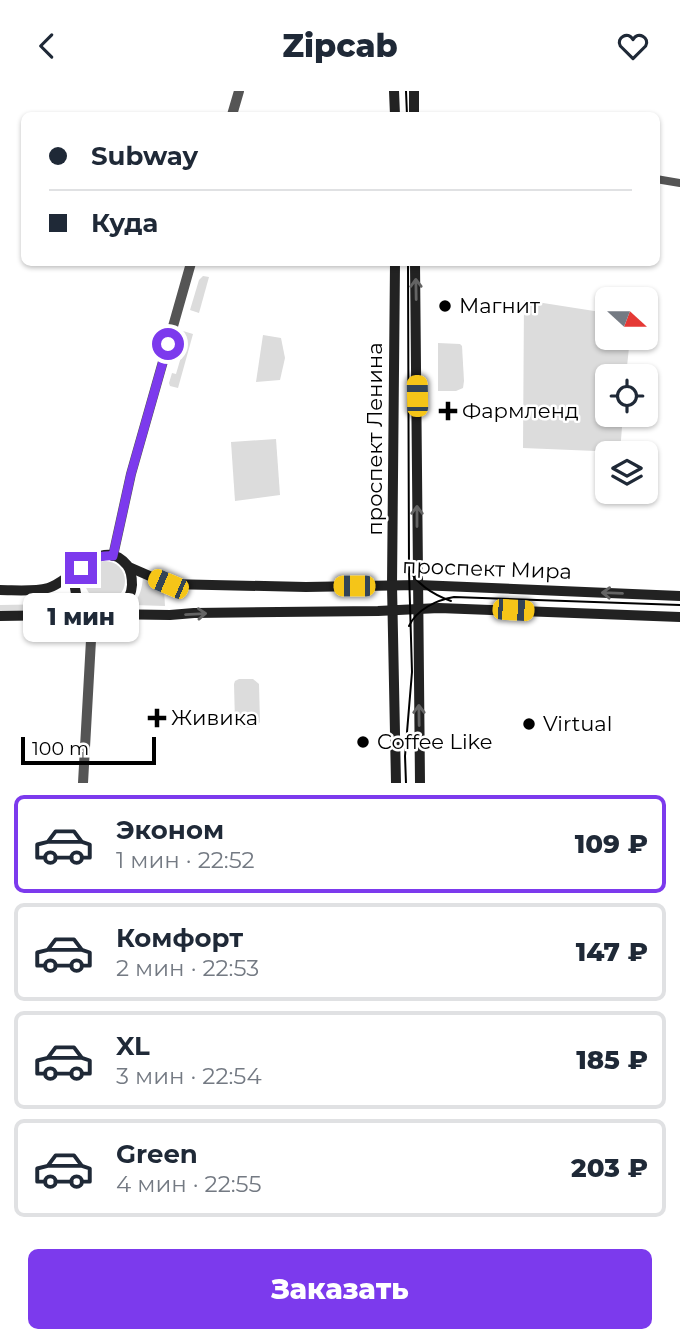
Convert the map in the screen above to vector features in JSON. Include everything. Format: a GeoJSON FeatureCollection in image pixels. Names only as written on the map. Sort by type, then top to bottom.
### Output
{"type":"FeatureCollection","features":[{"type":"Feature","properties":{"kind":"main road"},"geometry":{"type":"LineString","coordinates":[[394,91],[395,112]]}},
{"type":"Feature","properties":{"kind":"main road"},"geometry":{"type":"LineString","coordinates":[[414,91],[414,112]]}},
{"type":"Feature","properties":{"kind":"main road","name":"проспект Ленина"},"geometry":{"type":"LineString","coordinates":[[395,266],[392,611],[396,783]]}},
{"type":"Feature","properties":{"kind":"main road","name":"проспект Ленина"},"geometry":{"type":"LineString","coordinates":[[415,266],[420,783]]}},
{"type":"Feature","properties":{"kind":"main road"},"geometry":{"type":"LineString","coordinates":[[0,590],[47,589],[101,555],[120,559],[129,567],[132,588],[129,597],[114,611],[96,612],[80,602],[74,587],[81,568]]}},
{"type":"Feature","properties":{"kind":"main road","name":"проспект Мира"},"geometry":{"type":"LineString","coordinates":[[129,567],[168,584],[306,587],[418,585],[680,596]]}},
{"type":"Feature","properties":{"kind":"main road","name":"проспект Мира"},"geometry":{"type":"LineString","coordinates":[[0,616],[96,612],[170,615],[392,611],[418,608],[680,617]]}},
{"type":"Feature","properties":{"kind":"street"},"geometry":{"type":"LineString","coordinates":[[233,112],[239,91]]}},
{"type":"Feature","properties":{"kind":"street"},"geometry":{"type":"LineString","coordinates":[[660,180],[680,183]]}},
{"type":"Feature","properties":{"kind":"street"},"geometry":{"type":"LineString","coordinates":[[113,556],[131,474],[190,266]]}},
{"type":"Feature","properties":{"kind":"street"},"geometry":{"type":"LineString","coordinates":[[83,783],[91,640],[96,612]]}},
{"type":"Feature","properties":{"kind":"shaded area"},"geometry":{"type":"Polygon","coordinates":[[[203,276],[209,277],[199,313],[190,310],[199,280],[203,276]]]}},
{"type":"Feature","properties":{"kind":"shaded area"},"geometry":{"type":"Polygon","coordinates":[[[524,300],[595,311],[595,350],[629,350],[627,364],[595,364],[595,427],[622,427],[621,441],[595,441],[595,451],[523,448],[524,300]]]}},
{"type":"Feature","properties":{"kind":"shaded area"},"geometry":{"type":"Polygon","coordinates":[[[183,331],[193,334],[178,388],[170,386],[169,383],[172,373],[176,374],[181,357],[177,355],[183,331]]]}},
{"type":"Feature","properties":{"kind":"shaded area"},"geometry":{"type":"Polygon","coordinates":[[[263,335],[281,338],[285,358],[280,380],[256,382],[263,335]]]}},
{"type":"Feature","properties":{"kind":"shaded area"},"geometry":{"type":"Polygon","coordinates":[[[438,343],[462,346],[463,388],[456,391],[438,391],[438,343]]]}},
{"type":"Feature","properties":{"kind":"shaded area"},"geometry":{"type":"Polygon","coordinates":[[[276,439],[280,495],[235,501],[231,442],[276,439]]]}},
{"type":"Feature","properties":{"kind":"shaded area"},"geometry":{"type":"Polygon","coordinates":[[[105,561],[119,567],[125,581],[119,595],[105,601],[91,595],[85,581],[91,567],[105,561]]]}},
{"type":"Feature","properties":{"kind":"shaded area"},"geometry":{"type":"Polygon","coordinates":[[[143,577],[164,589],[165,606],[133,605],[140,592],[143,577]]]}},
{"type":"Feature","properties":{"kind":"shaded area"},"geometry":{"type":"Polygon","coordinates":[[[56,604],[59,610],[0,612],[0,605],[56,604]]]}},
{"type":"Feature","properties":{"kind":"shaded area"},"geometry":{"type":"Polygon","coordinates":[[[239,679],[253,679],[259,684],[258,725],[244,727],[235,722],[234,684],[239,679]]]}},
{"type":"Feature","properties":{"kind":"tram line"},"geometry":{"type":"LineString","coordinates":[[406,91],[407,112]]}},
{"type":"Feature","properties":{"kind":"tram line"},"geometry":{"type":"LineString","coordinates":[[406,783],[405,756],[412,672],[408,266]]}},
{"type":"Feature","properties":{"kind":"tram line"},"geometry":{"type":"LineString","coordinates":[[408,568],[426,588],[451,601]]}},
{"type":"Feature","properties":{"kind":"tram line"},"geometry":{"type":"LineString","coordinates":[[409,626],[428,606],[454,597],[680,605]]}},
{"type":"Feature","properties":{"kind":"place","name":"Магнит"},"geometry":{"type":"Point","coordinates":[445,306]}},
{"type":"Feature","properties":{"kind":"place","name":"Фармленд"},"geometry":{"type":"Point","coordinates":[448,411]}},
{"type":"Feature","properties":{"kind":"place","name":"Живика"},"geometry":{"type":"Point","coordinates":[157,718]}},
{"type":"Feature","properties":{"kind":"place","name":"Virtual"},"geometry":{"type":"Point","coordinates":[529,724]}},
{"type":"Feature","properties":{"kind":"place","name":"Coffee Like"},"geometry":{"type":"Point","coordinates":[363,742]}},
{"type":"Feature","properties":{"kind":"route"},"geometry":{"type":"LineString","coordinates":[[81,568],[101,555],[113,556],[131,474],[168,344]]}}]}
